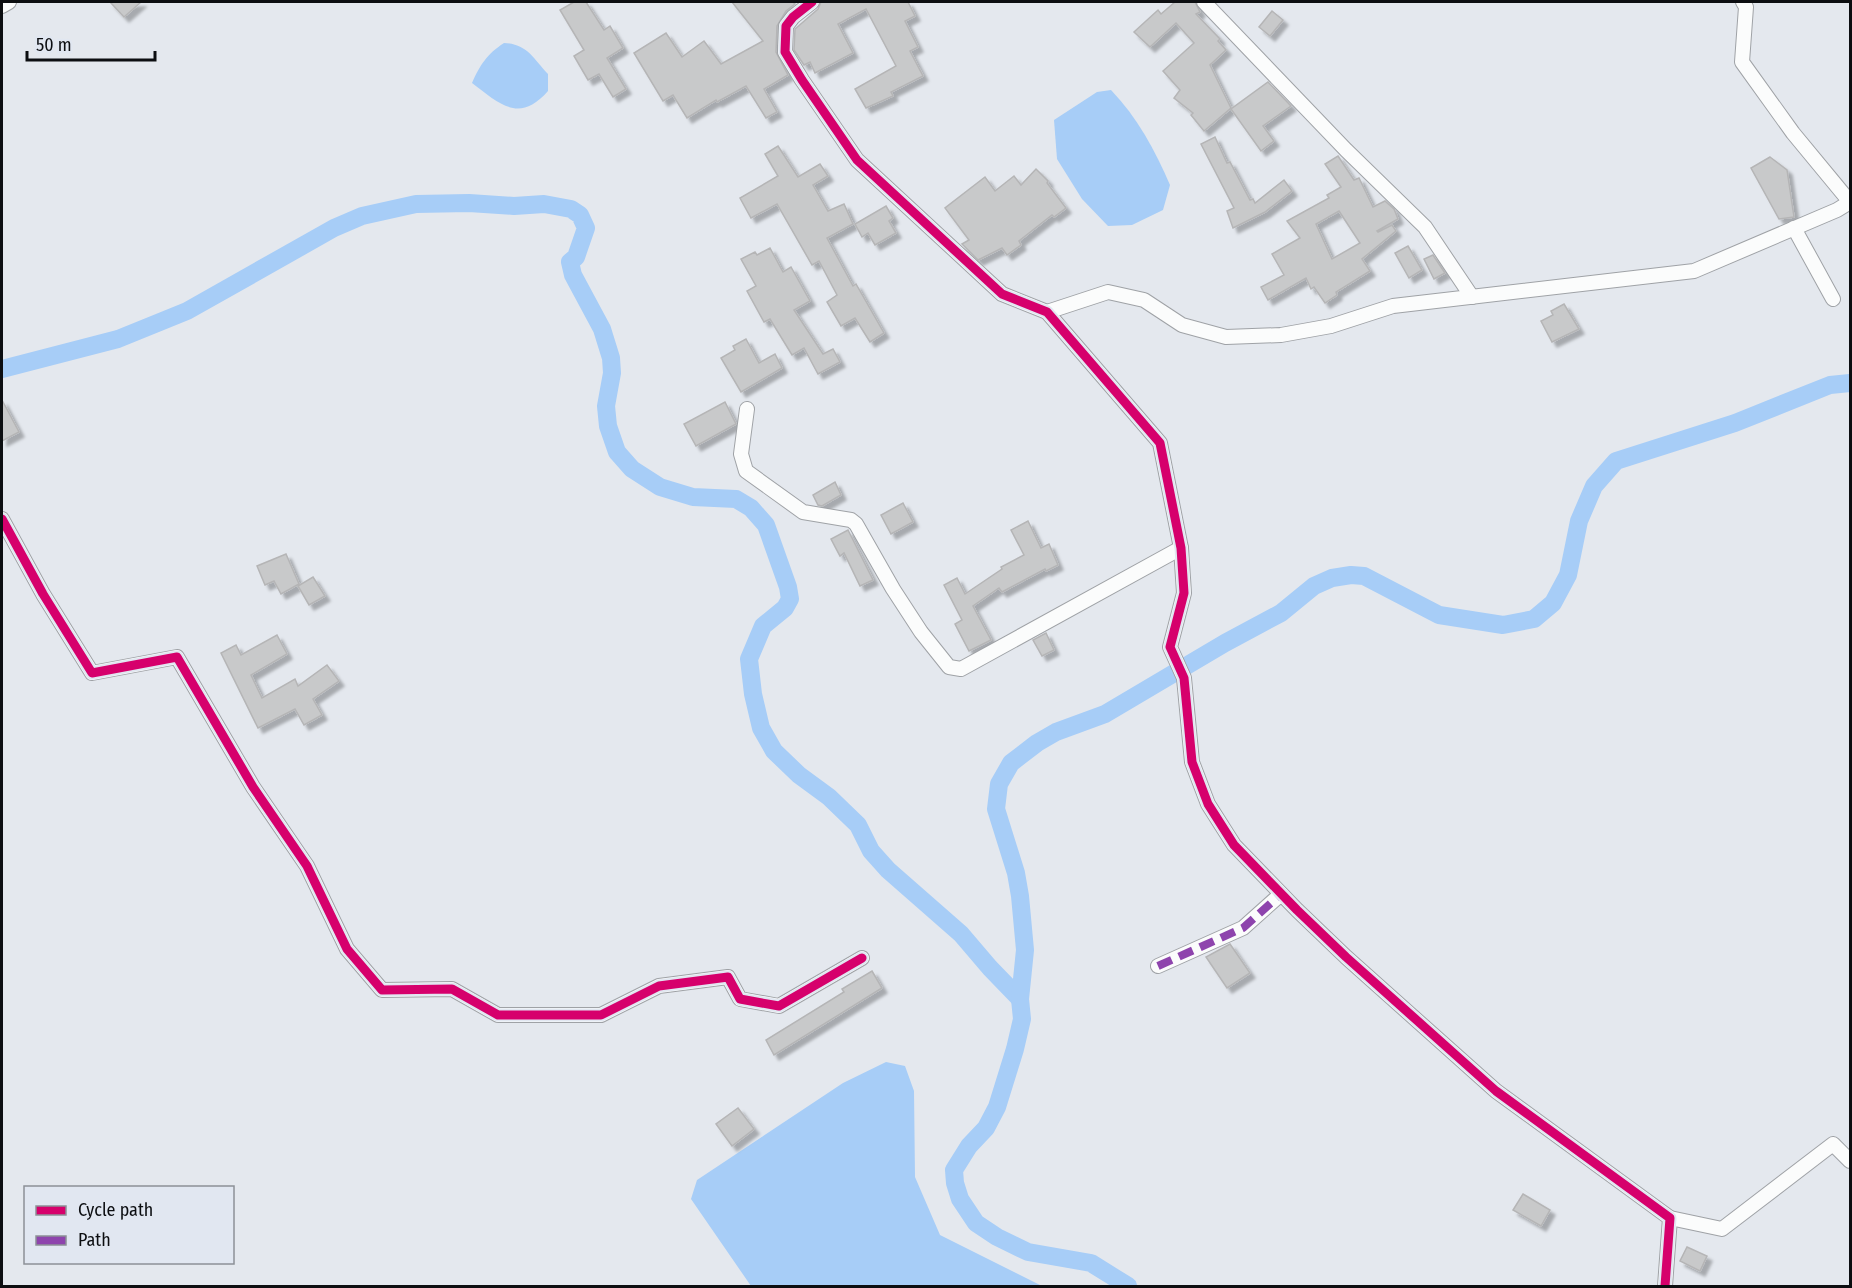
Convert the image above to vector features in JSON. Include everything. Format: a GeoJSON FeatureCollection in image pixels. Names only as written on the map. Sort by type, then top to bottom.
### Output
{"type":"FeatureCollection","features":[{"type":"Feature","properties":{"kind":"street"},"geometry":{"type":"LineString","coordinates":[[2,6],[9,2]]}},
{"type":"Feature","properties":{"kind":"street"},"geometry":{"type":"LineString","coordinates":[[812,2],[793,17],[786,26],[785,52],[857,160],[1002,294],[1047,312],[1160,443],[1181,548],[1184,593],[1170,647],[1184,678],[1192,762],[1208,804],[1234,845],[1346,957],[1496,1092],[1670,1218],[1722,1229],[1833,1144],[1851,1161]]}},
{"type":"Feature","properties":{"kind":"street"},"geometry":{"type":"LineString","coordinates":[[1204,2],[1346,150],[1425,227],[1472,297]]}},
{"type":"Feature","properties":{"kind":"street"},"geometry":{"type":"LineString","coordinates":[[1047,312],[1108,292],[1144,300],[1182,325],[1226,337],[1281,335],[1330,326],[1393,306],[1694,271],[1837,210],[1851,202],[1793,133],[1742,62],[1746,7],[1743,2]]}},
{"type":"Feature","properties":{"kind":"street"},"geometry":{"type":"LineString","coordinates":[[1794,228],[1833,299]]}},
{"type":"Feature","properties":{"kind":"street"},"geometry":{"type":"LineString","coordinates":[[747,409],[741,454],[746,471],[803,512],[850,520],[856,524],[893,589],[921,632],[949,668],[961,669],[1181,548]]}},
{"type":"Feature","properties":{"kind":"street"},"geometry":{"type":"LineString","coordinates":[[2,519],[43,594],[92,673],[177,657],[253,787],[307,866],[347,949],[382,990],[452,989],[498,1015],[601,1015],[659,986],[728,977],[740,999],[779,1006],[862,958]]}},
{"type":"Feature","properties":{"kind":"street"},"geometry":{"type":"LineString","coordinates":[[1158,966],[1243,928],[1281,894]]}},
{"type":"Feature","properties":{"kind":"street"},"geometry":{"type":"LineString","coordinates":[[1665,1287],[1670,1218]]}},
{"type":"Feature","properties":{"kind":"water"},"geometry":{"type":"Polygon","coordinates":[[[504,43],[524,49],[548,74],[548,91],[528,107],[519,109],[510,107],[492,98],[472,83],[485,60],[504,43]]]}},
{"type":"Feature","properties":{"kind":"water"},"geometry":{"type":"Polygon","coordinates":[[[1111,90],[1145,134],[1170,185],[1163,210],[1132,225],[1108,226],[1082,199],[1057,159],[1054,120],[1097,92],[1111,90]]]}},
{"type":"Feature","properties":{"kind":"water"},"geometry":{"type":"Polygon","coordinates":[[[886,1062],[905,1066],[914,1091],[915,1177],[940,1235],[1042,1286],[751,1286],[691,1199],[697,1180],[843,1083],[886,1062]]]}},
{"type":"Feature","properties":{"kind":"building"},"geometry":{"type":"Polygon","coordinates":[[[110,2],[141,2],[124,17],[110,2]]]}},
{"type":"Feature","properties":{"kind":"building"},"geometry":{"type":"Polygon","coordinates":[[[574,2],[586,2],[604,30],[610,26],[623,48],[607,58],[626,89],[613,97],[599,74],[588,80],[574,56],[584,50],[560,10],[574,2]]]}},
{"type":"Feature","properties":{"kind":"building"},"geometry":{"type":"Polygon","coordinates":[[[732,2],[793,2],[795,4],[786,11],[777,26],[776,52],[788,75],[764,89],[777,112],[766,118],[746,86],[717,102],[716,100],[687,118],[673,95],[663,101],[634,53],[666,33],[682,57],[704,41],[721,64],[763,41],[732,2]]]}},
{"type":"Feature","properties":{"kind":"building"},"geometry":{"type":"Polygon","coordinates":[[[821,2],[908,2],[915,16],[905,21],[918,47],[910,51],[923,76],[891,92],[893,96],[866,108],[855,89],[896,66],[866,9],[838,24],[853,53],[815,73],[810,62],[804,65],[794,50],[795,29],[818,9],[821,2]]]}},
{"type":"Feature","properties":{"kind":"building"},"geometry":{"type":"Polygon","coordinates":[[[1175,2],[1195,2],[1200,12],[1196,14],[1220,39],[1218,41],[1226,50],[1210,65],[1231,108],[1204,131],[1191,115],[1193,113],[1174,98],[1180,90],[1163,71],[1194,43],[1176,23],[1150,47],[1134,32],[1158,10],[1161,14],[1175,2]]]}},
{"type":"Feature","properties":{"kind":"building"},"geometry":{"type":"Polygon","coordinates":[[[1272,11],[1283,20],[1270,36],[1259,27],[1272,11]]]}},
{"type":"Feature","properties":{"kind":"building"},"geometry":{"type":"Polygon","coordinates":[[[1268,82],[1291,106],[1263,126],[1274,141],[1261,151],[1231,109],[1268,82]]]}},
{"type":"Feature","properties":{"kind":"building"},"geometry":{"type":"Polygon","coordinates":[[[1215,137],[1227,163],[1230,162],[1250,200],[1253,199],[1255,203],[1284,180],[1292,191],[1265,212],[1233,228],[1227,211],[1234,208],[1201,144],[1215,137]]]}},
{"type":"Feature","properties":{"kind":"building"},"geometry":{"type":"Polygon","coordinates":[[[778,146],[798,177],[820,164],[828,176],[813,185],[828,211],[844,204],[853,224],[827,238],[853,286],[856,284],[884,333],[870,342],[855,318],[841,326],[827,302],[837,295],[819,261],[812,265],[777,204],[751,218],[740,198],[778,176],[765,154],[778,146]]]}},
{"type":"Feature","properties":{"kind":"building"},"geometry":{"type":"Polygon","coordinates":[[[1338,156],[1354,180],[1359,178],[1373,207],[1385,201],[1394,209],[1398,219],[1377,231],[1392,225],[1396,231],[1362,259],[1370,271],[1336,292],[1337,295],[1325,303],[1314,287],[1311,289],[1306,278],[1268,300],[1261,287],[1284,275],[1272,254],[1300,238],[1287,221],[1329,198],[1327,195],[1341,187],[1325,164],[1338,156]],[[1339,211],[1316,224],[1332,259],[1360,243],[1339,211]]]}},
{"type":"Feature","properties":{"kind":"building"},"geometry":{"type":"Polygon","coordinates":[[[1770,157],[1787,170],[1794,217],[1779,219],[1751,168],[1770,157]]]}},
{"type":"Feature","properties":{"kind":"building"},"geometry":{"type":"Polygon","coordinates":[[[1036,169],[1048,181],[1047,183],[1066,208],[1054,217],[1052,215],[1019,241],[1021,245],[1007,255],[1002,248],[978,260],[962,244],[969,240],[945,208],[985,177],[995,191],[1014,176],[1021,185],[1036,169]]]}},
{"type":"Feature","properties":{"kind":"building"},"geometry":{"type":"Polygon","coordinates":[[[886,206],[893,218],[889,221],[896,233],[875,245],[868,233],[862,237],[855,224],[886,206]]]}},
{"type":"Feature","properties":{"kind":"building"},"geometry":{"type":"Polygon","coordinates":[[[1408,246],[1422,270],[1409,278],[1395,253],[1408,246]]]}},
{"type":"Feature","properties":{"kind":"building"},"geometry":{"type":"Polygon","coordinates":[[[770,248],[783,272],[791,267],[810,301],[794,310],[823,354],[833,349],[840,362],[818,374],[804,348],[792,355],[770,319],[764,322],[747,291],[756,286],[741,259],[755,252],[757,255],[770,248]]]}},
{"type":"Feature","properties":{"kind":"building"},"geometry":{"type":"Polygon","coordinates":[[[1433,255],[1445,273],[1434,279],[1424,259],[1433,255]]]}},
{"type":"Feature","properties":{"kind":"building"},"geometry":{"type":"Polygon","coordinates":[[[1564,304],[1579,329],[1552,342],[1541,321],[1553,315],[1551,311],[1564,304]]]}},
{"type":"Feature","properties":{"kind":"building"},"geometry":{"type":"Polygon","coordinates":[[[746,339],[759,363],[775,354],[782,368],[741,392],[721,358],[735,350],[733,346],[746,339]]]}},
{"type":"Feature","properties":{"kind":"building"},"geometry":{"type":"Polygon","coordinates":[[[2,400],[19,432],[2,441],[2,400]]]}},
{"type":"Feature","properties":{"kind":"building"},"geometry":{"type":"Polygon","coordinates":[[[725,402],[736,424],[696,446],[684,424],[725,402]]]}},
{"type":"Feature","properties":{"kind":"building"},"geometry":{"type":"Polygon","coordinates":[[[835,482],[841,495],[822,506],[818,505],[813,495],[835,482]]]}},
{"type":"Feature","properties":{"kind":"building"},"geometry":{"type":"Polygon","coordinates":[[[903,503],[913,522],[891,534],[881,515],[903,503]]]}},
{"type":"Feature","properties":{"kind":"building"},"geometry":{"type":"Polygon","coordinates":[[[1028,521],[1041,548],[1049,544],[1058,565],[1046,571],[1045,569],[1002,592],[999,588],[973,606],[991,640],[969,651],[955,624],[962,620],[944,585],[957,578],[965,594],[1002,569],[1001,567],[1024,555],[1011,530],[1028,521]]]}},
{"type":"Feature","properties":{"kind":"building"},"geometry":{"type":"Polygon","coordinates":[[[848,530],[873,580],[860,586],[844,553],[840,556],[831,539],[848,530]]]}},
{"type":"Feature","properties":{"kind":"building"},"geometry":{"type":"Polygon","coordinates":[[[286,554],[299,584],[281,594],[274,581],[265,585],[257,566],[286,554]]]}},
{"type":"Feature","properties":{"kind":"building"},"geometry":{"type":"Polygon","coordinates":[[[313,577],[325,596],[309,605],[298,586],[313,577]]]}},
{"type":"Feature","properties":{"kind":"building"},"geometry":{"type":"Polygon","coordinates":[[[1046,633],[1054,650],[1042,656],[1033,640],[1046,633]]]}},
{"type":"Feature","properties":{"kind":"building"},"geometry":{"type":"Polygon","coordinates":[[[277,635],[287,654],[251,675],[262,698],[295,679],[298,686],[327,665],[339,681],[313,699],[322,715],[304,725],[295,709],[258,728],[221,653],[236,645],[241,655],[277,635]]]}},
{"type":"Feature","properties":{"kind":"building"},"geometry":{"type":"Polygon","coordinates":[[[1230,944],[1250,973],[1227,988],[1206,957],[1230,944]]]}},
{"type":"Feature","properties":{"kind":"building"},"geometry":{"type":"Polygon","coordinates":[[[872,971],[882,988],[774,1055],[766,1040],[844,992],[842,989],[872,971]]]}},
{"type":"Feature","properties":{"kind":"building"},"geometry":{"type":"Polygon","coordinates":[[[738,1108],[754,1129],[732,1146],[716,1124],[738,1108]]]}},
{"type":"Feature","properties":{"kind":"building"},"geometry":{"type":"Polygon","coordinates":[[[1523,1194],[1550,1210],[1541,1226],[1513,1210],[1523,1194]]]}},
{"type":"Feature","properties":{"kind":"building"},"geometry":{"type":"Polygon","coordinates":[[[1687,1247],[1707,1256],[1700,1271],[1680,1261],[1687,1247]]]}},
{"type":"Feature","properties":{"kind":"waterway"},"geometry":{"type":"LineString","coordinates":[[2,369],[118,339],[187,311],[334,228],[362,216],[416,204],[469,203],[514,206],[544,204],[571,209],[580,215],[586,228],[576,257],[570,262],[573,275],[602,329],[611,358],[612,373],[606,406],[608,426],[617,452],[632,469],[660,487],[693,497],[736,499],[751,508],[766,525],[790,599],[785,608],[763,626],[749,659],[753,694],[761,728],[774,751],[799,775],[829,797],[858,825],[871,851],[888,870],[961,934],[1020,999]]}},
{"type":"Feature","properties":{"kind":"waterway"},"geometry":{"type":"LineString","coordinates":[[1128,1286],[1091,1263],[1028,1252],[997,1237],[976,1223],[960,1199],[955,1183],[954,1170],[969,1146],[986,1128],[997,1107],[1022,1019],[1020,999],[1025,950],[1020,896],[1016,873],[996,809],[999,784],[1011,763],[1056,732],[1105,714],[1225,643],[1281,613],[1314,586],[1332,578],[1351,575],[1364,576],[1439,615],[1503,625],[1534,619],[1553,603],[1568,575],[1579,521],[1594,486],[1616,461],[1735,423],[1830,385],[1850,383]]}},
{"type":"Feature","properties":{"kind":"marked path"},"geometry":{"type":"LineString","coordinates":[[1158,966],[1243,928],[1281,894]]}},
{"type":"Feature","properties":{"kind":"cycle path"},"geometry":{"type":"LineString","coordinates":[[812,2],[793,17],[786,26],[785,52],[857,160],[1002,294],[1047,312],[1160,443],[1181,548],[1184,593],[1170,647],[1184,678],[1192,762],[1208,804],[1234,845],[1346,957],[1496,1091],[1670,1218],[1665,1286]]}},
{"type":"Feature","properties":{"kind":"cycle path"},"geometry":{"type":"LineString","coordinates":[[2,519],[43,594],[92,673],[177,657],[253,787],[307,866],[347,949],[382,990],[452,989],[498,1015],[601,1015],[659,986],[728,977],[740,999],[779,1006],[862,958]]}}]}
